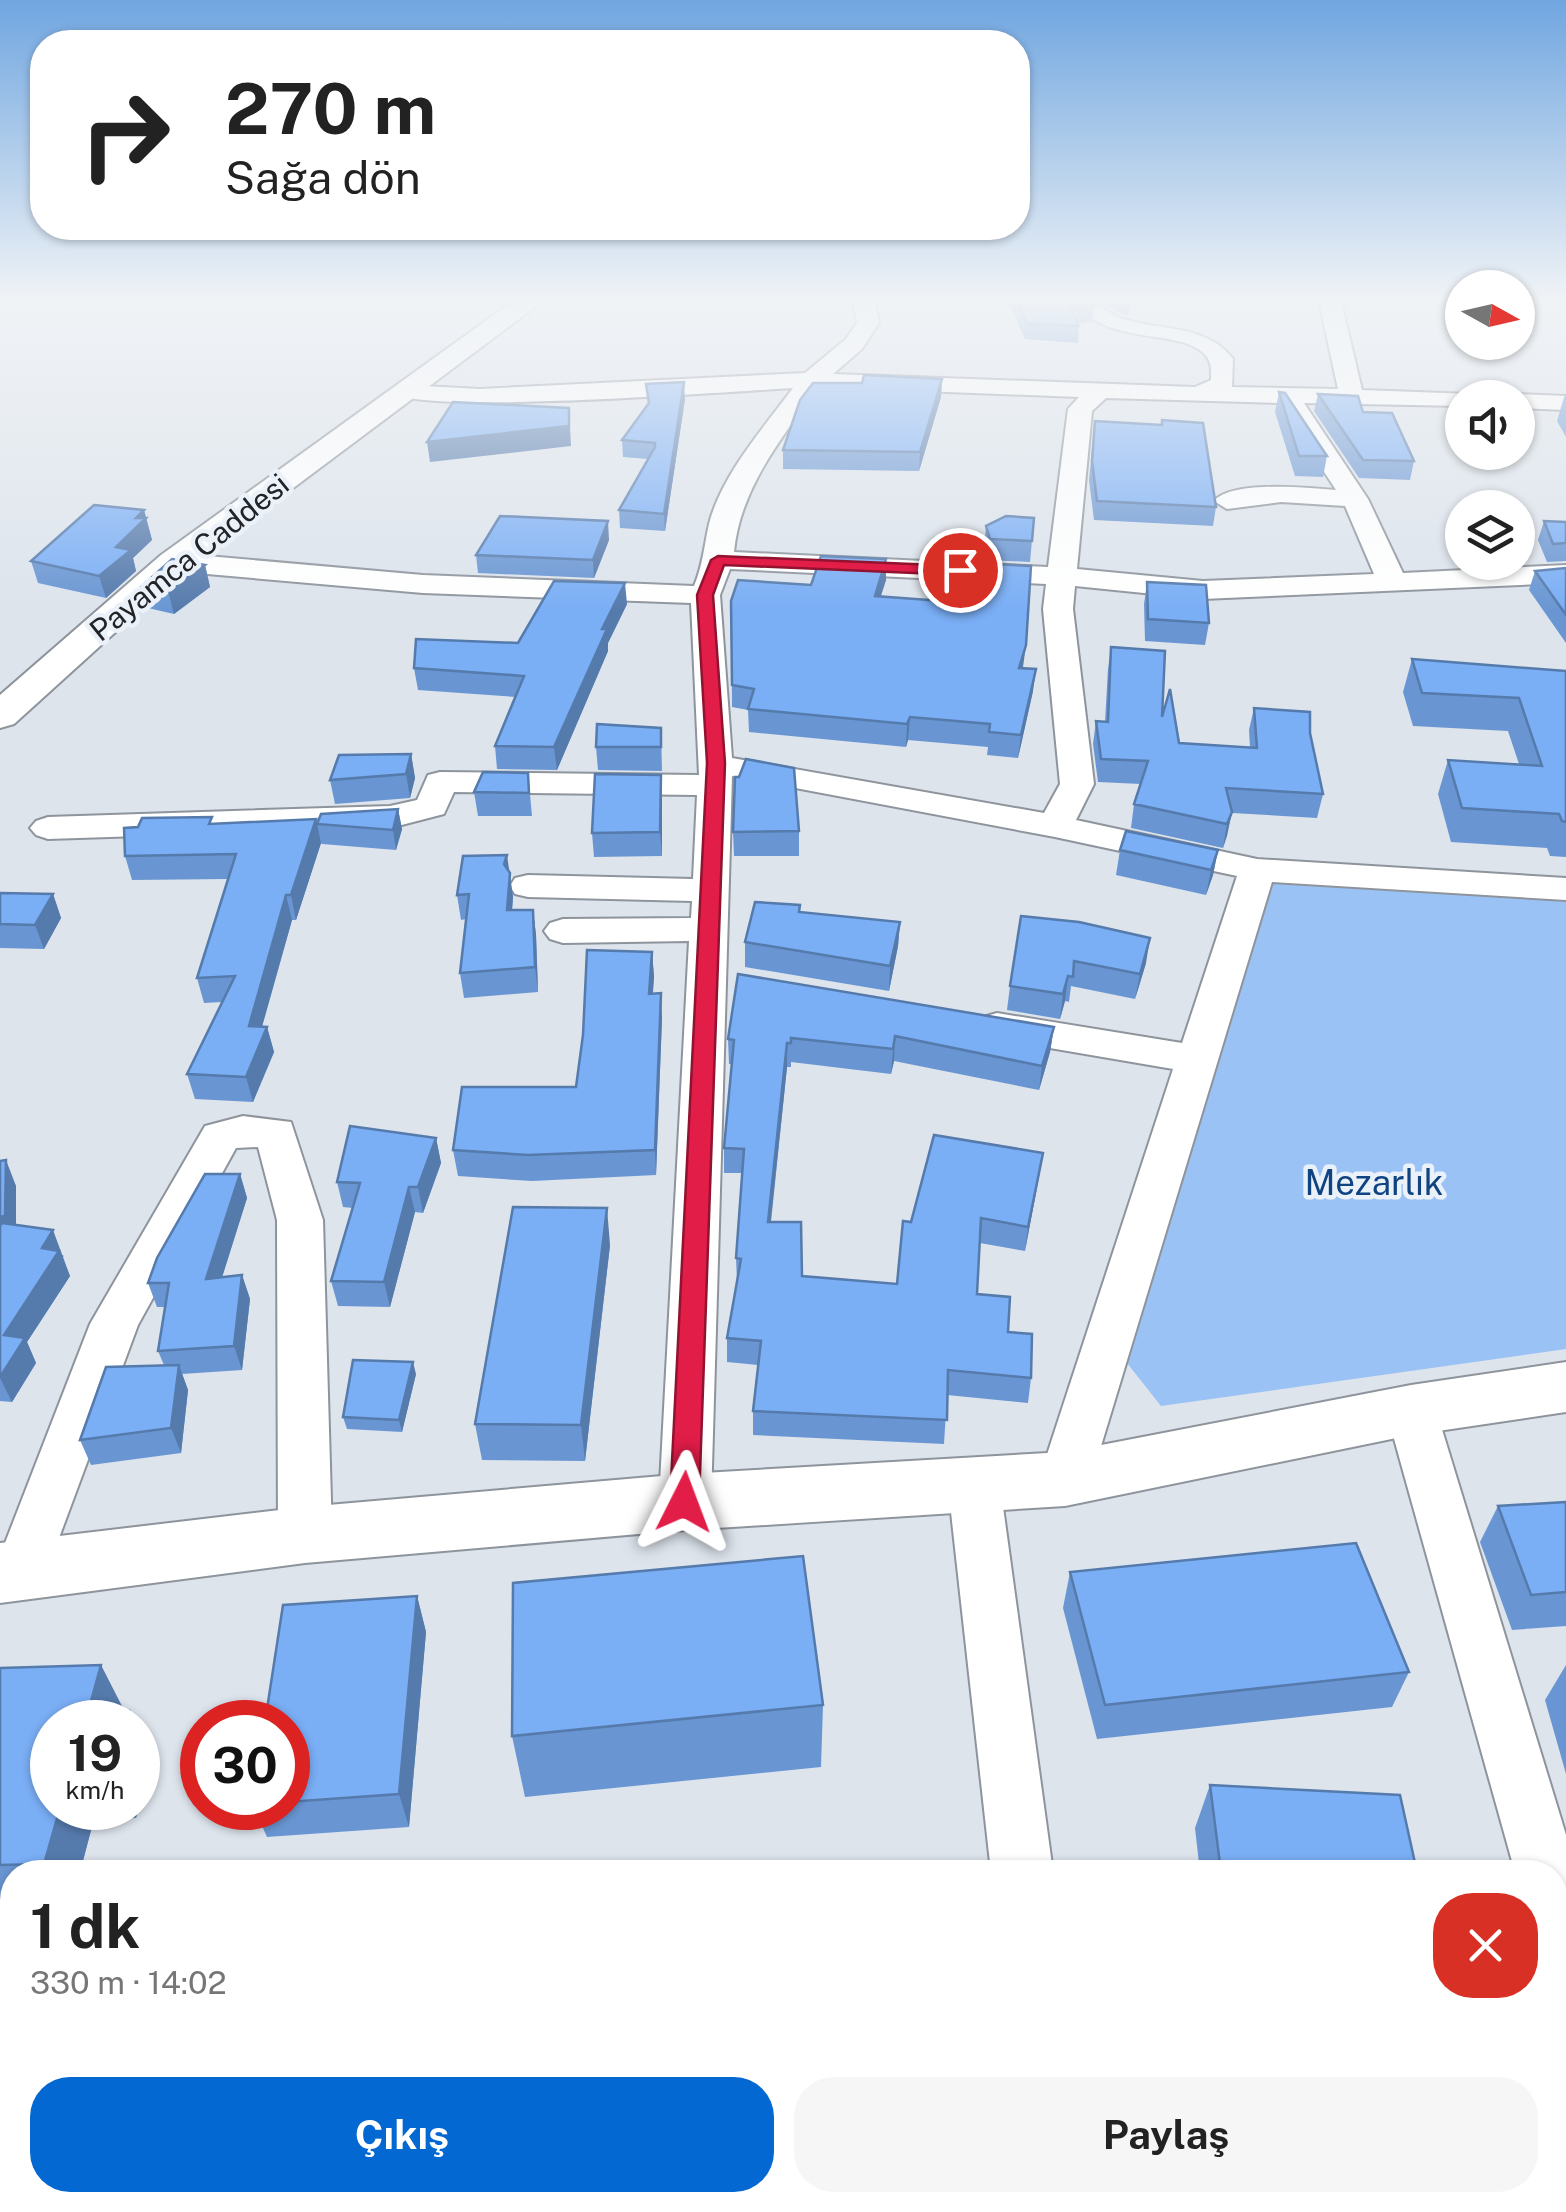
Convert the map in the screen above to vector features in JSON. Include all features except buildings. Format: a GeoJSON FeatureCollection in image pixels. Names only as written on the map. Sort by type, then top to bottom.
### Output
{"type":"FeatureCollection","features":[{"type":"Feature","properties":{"kind":"street","name":"Payamca Caddesi"},"geometry":{"type":"LineString","coordinates":[[0,716],[173,562],[387,404]]}},
{"type":"Feature","properties":{"kind":"street"},"geometry":{"type":"LineString","coordinates":[[684,1502],[727,980],[710,929],[716,774],[705,595],[718,560],[723,522],[753,460],[793,404]]}},
{"type":"Feature","properties":{"kind":"street"},"geometry":{"type":"LineString","coordinates":[[1055,826],[1077,784],[1058,609],[1065,576],[1080,408],[1084,404]]}},
{"type":"Feature","properties":{"kind":"street"},"geometry":{"type":"LineString","coordinates":[[1292,404],[1356,499],[1393,582]]}},
{"type":"Feature","properties":{"kind":"street"},"geometry":{"type":"LineString","coordinates":[[1226,502],[1282,494],[1356,499]]}},
{"type":"Feature","properties":{"kind":"street"},"geometry":{"type":"LineString","coordinates":[[718,560],[1065,576],[1203,590],[1566,574]]}},
{"type":"Feature","properties":{"kind":"street"},"geometry":{"type":"LineString","coordinates":[[173,562],[424,584],[705,595]]}},
{"type":"Feature","properties":{"kind":"street"},"geometry":{"type":"LineString","coordinates":[[48,828],[390,817],[432,807],[440,782],[716,774],[1055,826],[1258,870],[1566,889]]}},
{"type":"Feature","properties":{"kind":"street"},"geometry":{"type":"LineString","coordinates":[[1065,1479],[1105,1336],[1199,1060],[1258,870]]}},
{"type":"Feature","properties":{"kind":"street"},"geometry":{"type":"LineString","coordinates":[[528,886],[712,890]]}},
{"type":"Feature","properties":{"kind":"street"},"geometry":{"type":"LineString","coordinates":[[563,931],[710,929]]}},
{"type":"Feature","properties":{"kind":"street"},"geometry":{"type":"LineString","coordinates":[[969,1021],[1199,1060]]}},
{"type":"Feature","properties":{"kind":"street"},"geometry":{"type":"LineString","coordinates":[[305,1535],[300,1220],[276,1132],[243,1131],[220,1137],[114,1324],[11,1572],[305,1535],[684,1502],[1065,1479],[1411,1410],[1566,1388]]}},
{"type":"Feature","properties":{"kind":"street"},"geometry":{"type":"LineString","coordinates":[[1411,1410],[1542,1860]]}},
{"type":"Feature","properties":{"kind":"street"},"geometry":{"type":"LineString","coordinates":[[974,1485],[1021,1860]]}},
{"type":"Feature","properties":{"kind":"green space","name":"Mezarlık"},"geometry":{"type":"Polygon","coordinates":[[[1257,870],[1566,889],[1566,1349],[1161,1406],[1127,1363],[1257,870]]]}},
{"type":"Feature","properties":{"kind":"route"},"geometry":{"type":"LineString","coordinates":[[684,1502],[716,763],[705,595],[718,560],[960,570]]}}]}
